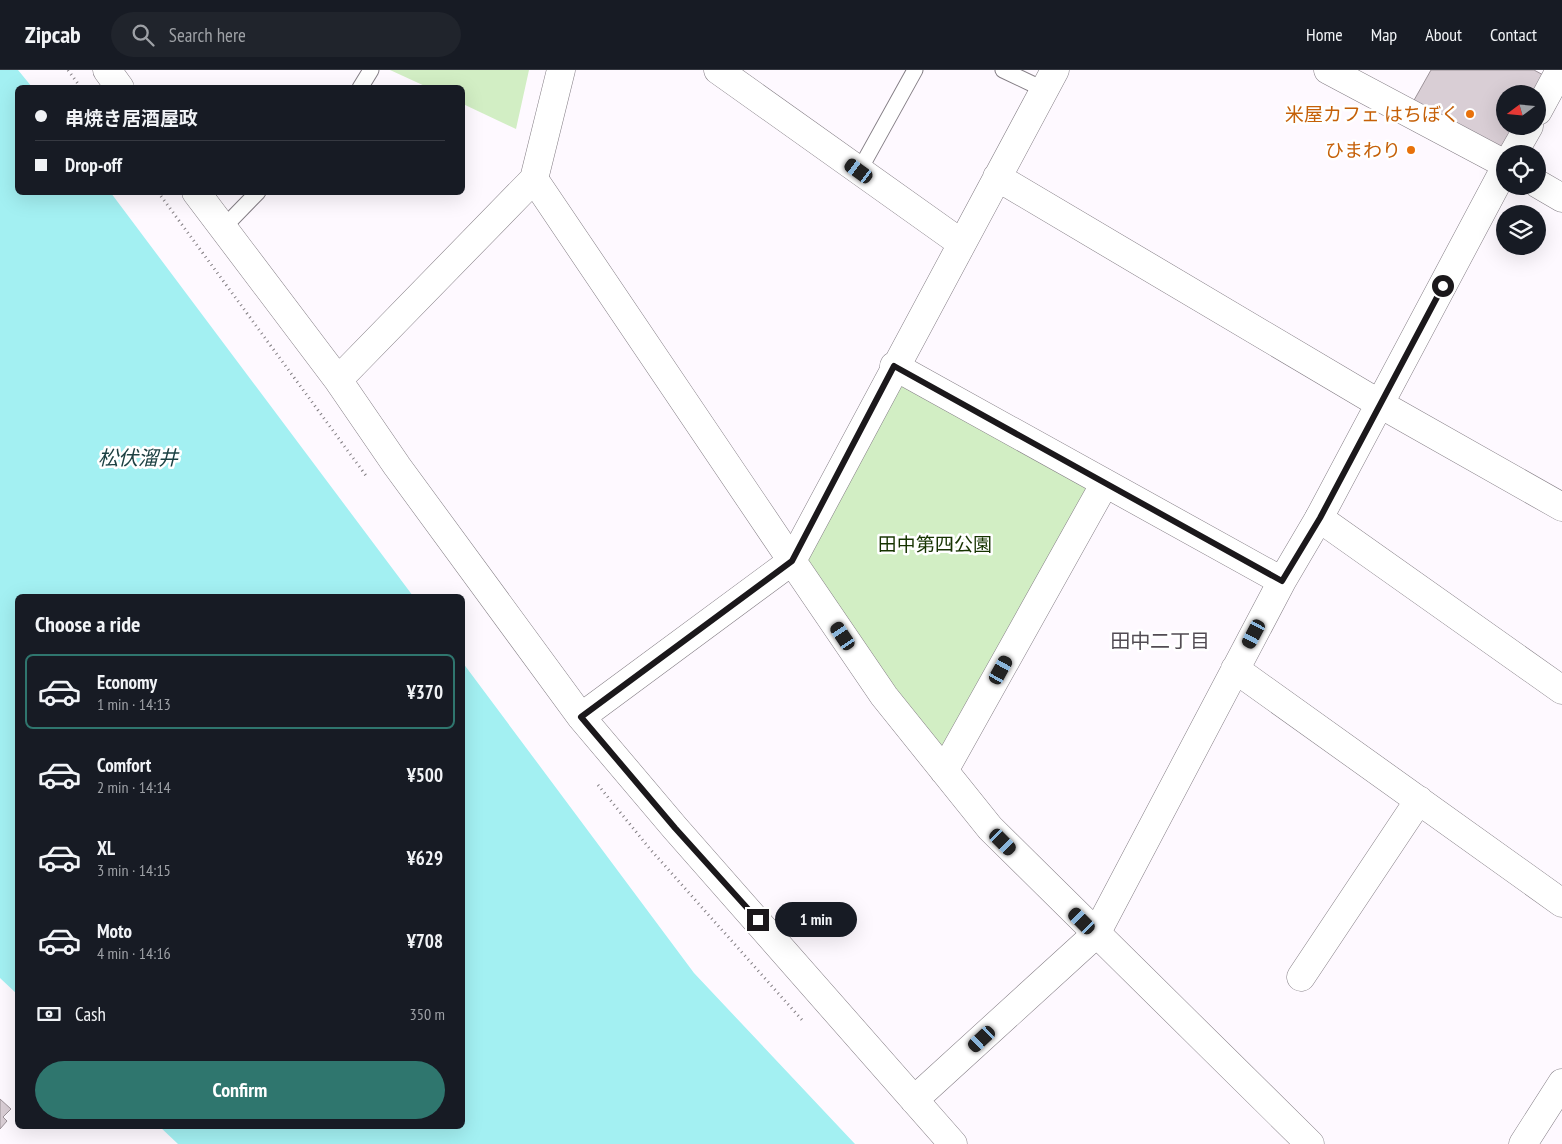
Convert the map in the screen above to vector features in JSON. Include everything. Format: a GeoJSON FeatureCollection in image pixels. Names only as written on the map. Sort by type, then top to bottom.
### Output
{"type":"FeatureCollection","features":[{"type":"Feature","properties":{"kind":"street"},"geometry":{"type":"LineString","coordinates":[[107,70],[118,85]]}},
{"type":"Feature","properties":{"kind":"street"},"geometry":{"type":"LineString","coordinates":[[338,380],[534,179],[560,70]]}},
{"type":"Feature","properties":{"kind":"street"},"geometry":{"type":"LineString","coordinates":[[718,70],[961,244]]}},
{"type":"Feature","properties":{"kind":"street"},"geometry":{"type":"LineString","coordinates":[[1328,70],[1496,159]]}},
{"type":"Feature","properties":{"kind":"street"},"geometry":{"type":"LineString","coordinates":[[1546,95],[1560,70]]}},
{"type":"Feature","properties":{"kind":"street"},"geometry":{"type":"LineString","coordinates":[[581,717],[792,561],[894,366],[1050,80]]}},
{"type":"Feature","properties":{"kind":"street"},"geometry":{"type":"LineString","coordinates":[[997,177],[1380,404],[1562,507]]}},
{"type":"Feature","properties":{"kind":"street"},"geometry":{"type":"LineString","coordinates":[[534,179],[884,696],[944,771],[990,828],[1310,1144]]}},
{"type":"Feature","properties":{"kind":"street"},"geometry":{"type":"LineString","coordinates":[[914,1100],[1096,934],[1235,669],[1282,581],[1320,518],[1496,185]]}},
{"type":"Feature","properties":{"kind":"street"},"geometry":{"type":"LineString","coordinates":[[1546,189],[1562,198]]}},
{"type":"Feature","properties":{"kind":"street"},"geometry":{"type":"LineString","coordinates":[[198,195],[338,380],[397,466],[581,717],[675,828],[953,1144]]}},
{"type":"Feature","properties":{"kind":"street"},"geometry":{"type":"LineString","coordinates":[[894,366],[1282,581]]}},
{"type":"Feature","properties":{"kind":"street"},"geometry":{"type":"LineString","coordinates":[[944,771],[1105,483]]}},
{"type":"Feature","properties":{"kind":"street"},"geometry":{"type":"LineString","coordinates":[[1320,518],[1562,690]]}},
{"type":"Feature","properties":{"kind":"street"},"geometry":{"type":"LineString","coordinates":[[1235,669],[1562,903]]}},
{"type":"Feature","properties":{"kind":"street"},"geometry":{"type":"LineString","coordinates":[[1301,977],[1419,800]]}},
{"type":"Feature","properties":{"kind":"street"},"geometry":{"type":"LineString","coordinates":[[1523,1144],[1562,1083]]}},
{"type":"Feature","properties":{"kind":"lane"},"geometry":{"type":"LineString","coordinates":[[362,85],[372,70]]}},
{"type":"Feature","properties":{"kind":"lane"},"geometry":{"type":"LineString","coordinates":[[859,171],[915,70]]}},
{"type":"Feature","properties":{"kind":"lane"},"geometry":{"type":"LineString","coordinates":[[1003,70],[1050,80]]}},
{"type":"Feature","properties":{"kind":"lane"},"geometry":{"type":"LineString","coordinates":[[222,229],[255,195]]}},
{"type":"Feature","properties":{"kind":"path"},"geometry":{"type":"LineString","coordinates":[[68,70],[79,85]]}},
{"type":"Feature","properties":{"kind":"path"},"geometry":{"type":"LineString","coordinates":[[160,195],[367,478]]}},
{"type":"Feature","properties":{"kind":"green space"},"geometry":{"type":"Polygon","coordinates":[[[390,70],[529,70],[516,129],[465,105],[465,85],[423,85],[390,70]]]}},
{"type":"Feature","properties":{"kind":"green space","name":"田中第四公園"},"geometry":{"type":"Polygon","coordinates":[[[894,366],[1105,483],[944,771],[792,561],[894,366]]]}},
{"type":"Feature","properties":{"kind":"water","name":"松伏溜井"},"geometry":{"type":"Polygon","coordinates":[[[0,70],[18,70],[30,85],[15,85],[15,195],[112,195],[412,594],[15,594],[15,992],[0,978],[0,70]]]}},
{"type":"Feature","properties":{"kind":"water"},"geometry":{"type":"Polygon","coordinates":[[[465,666],[694,973],[855,1144],[178,1144],[162,1129],[465,1129],[465,666]]]}},
{"type":"Feature","properties":{"kind":"building","name":"米屋カフェ はちぼく"},"geometry":{"type":"Polygon","coordinates":[[[1431,70],[1534,70],[1545,76],[1540,85],[1496,85],[1496,135],[1513,135],[1508,145],[1496,145],[1496,148],[1413,102],[1431,70]]]}},
{"type":"Feature","properties":{"kind":"building"},"geometry":{"type":"Polygon","coordinates":[[[0,1099],[11,1109],[3,1117],[7,1121],[0,1129],[0,1099]]]}},
{"type":"Feature","properties":{"kind":"place","name":"米屋カフェ はちぼく"},"geometry":{"type":"Point","coordinates":[1470,114]}},
{"type":"Feature","properties":{"kind":"place","name":"ひまわり"},"geometry":{"type":"Point","coordinates":[1411,150]}},
{"type":"Feature","properties":{"kind":"district","name":"田中二丁目"},"geometry":{"type":"Point","coordinates":[1160,641]}},
{"type":"Feature","properties":{"kind":"route"},"geometry":{"type":"LineString","coordinates":[[758,920],[675,828],[581,717],[792,561],[894,366],[1282,581],[1320,518],[1443,286]]}}]}
